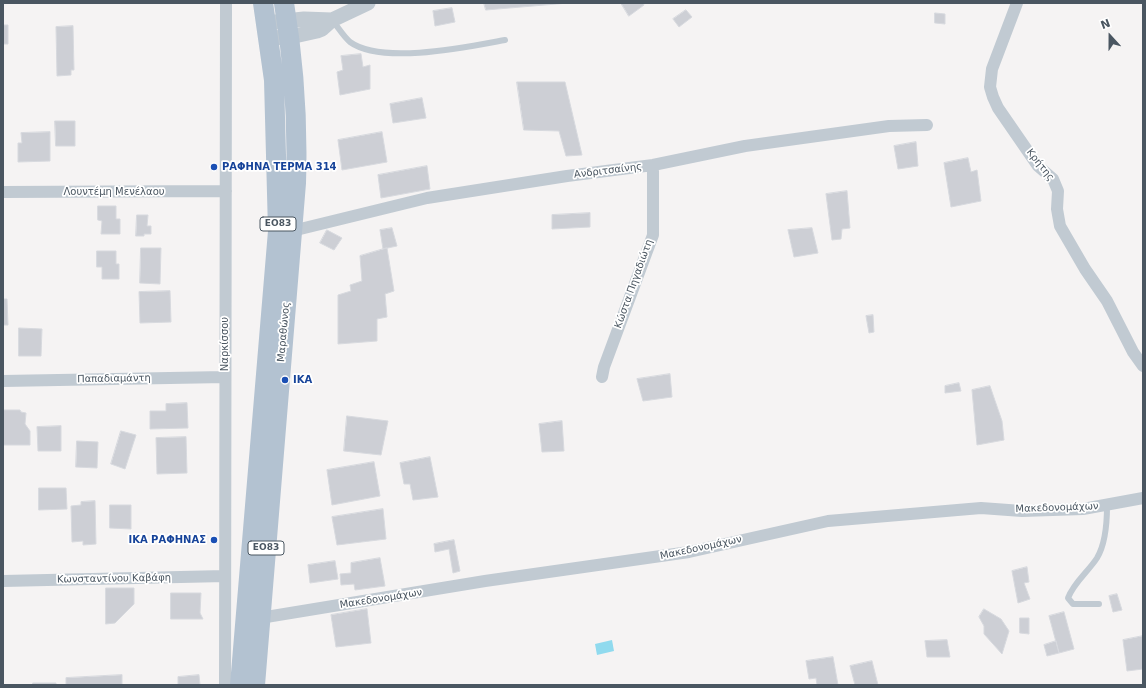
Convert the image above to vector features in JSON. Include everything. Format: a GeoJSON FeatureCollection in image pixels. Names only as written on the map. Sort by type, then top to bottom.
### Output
{"type":"FeatureCollection","features":[{"type":"Feature","properties":{"kind":"main road","name":"Μαραθώνος"},"geometry":{"type":"LineString","coordinates":[[240,685],[268,324],[278,231],[276,121],[263,3]]}},
{"type":"Feature","properties":{"kind":"main road","name":"Μαραθώνος"},"geometry":{"type":"LineString","coordinates":[[255,685],[292,231],[297,131],[294,71],[287,20]]}},
{"type":"Feature","properties":{"kind":"street","name":"Ναρκίσσου"},"geometry":{"type":"LineString","coordinates":[[225,685],[226,3]]}},
{"type":"Feature","properties":{"kind":"street"},"geometry":{"type":"LineString","coordinates":[[267,31],[287,20],[317,31],[322,29],[332,20],[368,3]]}},
{"type":"Feature","properties":{"kind":"street","name":"Κρήτης"},"geometry":{"type":"LineString","coordinates":[[1017,3],[992,69],[990,87],[993,97],[998,108],[1038,166],[1053,179],[1058,191],[1057,209],[1060,226],[1085,269],[1107,301],[1133,352],[1143,366]]}},
{"type":"Feature","properties":{"kind":"street","name":"Ανδριτσαίνης"},"geometry":{"type":"LineString","coordinates":[[292,231],[427,198],[566,176],[653,165],[745,146],[889,126],[927,125]]}},
{"type":"Feature","properties":{"kind":"street","name":"Κώστα Πηγαδιώτη"},"geometry":{"type":"LineString","coordinates":[[602,377],[604,367],[653,235],[653,165]]}},
{"type":"Feature","properties":{"kind":"street","name":"Λουντέμη Μενέλαου"},"geometry":{"type":"LineString","coordinates":[[3,192],[226,191]]}},
{"type":"Feature","properties":{"kind":"street","name":"Παπαδιαμάντη"},"geometry":{"type":"LineString","coordinates":[[3,381],[225,377]]}},
{"type":"Feature","properties":{"kind":"street","name":"Μακεδονομάχων"},"geometry":{"type":"LineString","coordinates":[[260,618],[485,582],[689,552],[828,521],[981,508],[1022,511],[1083,509],[1107,506],[1143,498]]}},
{"type":"Feature","properties":{"kind":"street","name":"Κωνσταντίνου Καβάφη"},"geometry":{"type":"LineString","coordinates":[[3,581],[225,576]]}},
{"type":"Feature","properties":{"kind":"lane"},"geometry":{"type":"LineString","coordinates":[[332,20],[350,42],[372,51],[395,53],[449,50],[505,40]]}},
{"type":"Feature","properties":{"kind":"lane"},"geometry":{"type":"LineString","coordinates":[[1099,604],[1073,604],[1068,598],[1071,589],[1097,557],[1103,544],[1107,526],[1107,506]]}},
{"type":"Feature","properties":{"kind":"water"},"geometry":{"type":"Polygon","coordinates":[[[612,640],[614,651],[597,655],[595,644],[612,640]]]}},
{"type":"Feature","properties":{"kind":"building"},"geometry":{"type":"Polygon","coordinates":[[[484,3],[568,3],[486,10],[484,3]]]}},
{"type":"Feature","properties":{"kind":"building"},"geometry":{"type":"Polygon","coordinates":[[[621,3],[643,3],[644,5],[629,16],[621,3]]]}},
{"type":"Feature","properties":{"kind":"building"},"geometry":{"type":"Polygon","coordinates":[[[452,8],[455,22],[435,26],[433,11],[452,8]]]}},
{"type":"Feature","properties":{"kind":"building"},"geometry":{"type":"Polygon","coordinates":[[[686,10],[692,17],[679,27],[673,19],[686,10]]]}},
{"type":"Feature","properties":{"kind":"building"},"geometry":{"type":"Polygon","coordinates":[[[935,13],[945,14],[945,24],[935,23],[935,13]]]}},
{"type":"Feature","properties":{"kind":"building"},"geometry":{"type":"Polygon","coordinates":[[[3,25],[8,25],[8,44],[3,44],[3,25]]]}},
{"type":"Feature","properties":{"kind":"building"},"geometry":{"type":"Polygon","coordinates":[[[73,26],[74,70],[71,70],[71,75],[57,76],[56,27],[73,26]]]}},
{"type":"Feature","properties":{"kind":"building"},"geometry":{"type":"Polygon","coordinates":[[[361,54],[363,67],[370,65],[370,89],[340,95],[337,72],[343,70],[341,56],[361,54]]]}},
{"type":"Feature","properties":{"kind":"building"},"geometry":{"type":"Polygon","coordinates":[[[517,82],[565,82],[582,155],[566,156],[559,131],[524,130],[517,82]]]}},
{"type":"Feature","properties":{"kind":"building"},"geometry":{"type":"Polygon","coordinates":[[[422,98],[426,118],[393,123],[390,104],[422,98]]]}},
{"type":"Feature","properties":{"kind":"building"},"geometry":{"type":"Polygon","coordinates":[[[55,121],[75,121],[75,146],[56,146],[55,121]]]}},
{"type":"Feature","properties":{"kind":"building"},"geometry":{"type":"Polygon","coordinates":[[[50,132],[50,161],[18,162],[18,143],[22,143],[21,133],[50,132]]]}},
{"type":"Feature","properties":{"kind":"building"},"geometry":{"type":"Polygon","coordinates":[[[382,132],[387,162],[342,170],[338,140],[382,132]]]}},
{"type":"Feature","properties":{"kind":"building"},"geometry":{"type":"Polygon","coordinates":[[[916,142],[918,166],[898,169],[894,146],[916,142]]]}},
{"type":"Feature","properties":{"kind":"building"},"geometry":{"type":"Polygon","coordinates":[[[968,158],[971,172],[977,170],[981,201],[951,207],[944,163],[968,158]]]}},
{"type":"Feature","properties":{"kind":"building"},"geometry":{"type":"Polygon","coordinates":[[[427,166],[430,189],[381,198],[378,175],[427,166]]]}},
{"type":"Feature","properties":{"kind":"building"},"geometry":{"type":"Polygon","coordinates":[[[847,191],[850,228],[842,229],[841,239],[832,240],[826,194],[847,191]]]}},
{"type":"Feature","properties":{"kind":"building"},"geometry":{"type":"Polygon","coordinates":[[[98,206],[116,206],[116,219],[120,219],[120,234],[101,234],[102,221],[98,220],[98,206]]]}},
{"type":"Feature","properties":{"kind":"building"},"geometry":{"type":"Polygon","coordinates":[[[590,213],[590,227],[552,229],[552,215],[590,213]]]}},
{"type":"Feature","properties":{"kind":"building"},"geometry":{"type":"Polygon","coordinates":[[[137,215],[148,215],[147,226],[151,226],[151,234],[136,236],[137,215]]]}},
{"type":"Feature","properties":{"kind":"building"},"geometry":{"type":"Polygon","coordinates":[[[392,228],[397,246],[383,249],[380,230],[392,228]]]}},
{"type":"Feature","properties":{"kind":"building"},"geometry":{"type":"Polygon","coordinates":[[[812,228],[818,253],[794,257],[788,230],[812,228]]]}},
{"type":"Feature","properties":{"kind":"building"},"geometry":{"type":"Polygon","coordinates":[[[327,230],[342,238],[334,250],[320,243],[327,230]]]}},
{"type":"Feature","properties":{"kind":"building"},"geometry":{"type":"Polygon","coordinates":[[[141,248],[161,248],[160,284],[140,283],[141,248]]]}},
{"type":"Feature","properties":{"kind":"building"},"geometry":{"type":"Polygon","coordinates":[[[387,248],[394,291],[385,294],[387,317],[377,319],[377,341],[338,344],[338,295],[351,291],[350,285],[362,281],[360,256],[387,248]]]}},
{"type":"Feature","properties":{"kind":"building"},"geometry":{"type":"Polygon","coordinates":[[[97,251],[116,251],[116,264],[119,264],[119,279],[102,279],[102,267],[97,267],[97,251]]]}},
{"type":"Feature","properties":{"kind":"building"},"geometry":{"type":"Polygon","coordinates":[[[170,291],[171,322],[140,323],[139,292],[170,291]]]}},
{"type":"Feature","properties":{"kind":"building"},"geometry":{"type":"Polygon","coordinates":[[[3,299],[7,299],[8,325],[3,325],[3,299]]]}},
{"type":"Feature","properties":{"kind":"building"},"geometry":{"type":"Polygon","coordinates":[[[873,315],[874,332],[869,333],[866,316],[873,315]]]}},
{"type":"Feature","properties":{"kind":"building"},"geometry":{"type":"Polygon","coordinates":[[[19,328],[42,329],[41,356],[19,356],[19,328]]]}},
{"type":"Feature","properties":{"kind":"building"},"geometry":{"type":"Polygon","coordinates":[[[670,374],[672,397],[643,401],[637,379],[670,374]]]}},
{"type":"Feature","properties":{"kind":"building"},"geometry":{"type":"Polygon","coordinates":[[[959,383],[961,391],[945,393],[945,386],[959,383]]]}},
{"type":"Feature","properties":{"kind":"building"},"geometry":{"type":"Polygon","coordinates":[[[990,386],[1002,421],[1004,440],[977,445],[972,390],[990,386]]]}},
{"type":"Feature","properties":{"kind":"building"},"geometry":{"type":"Polygon","coordinates":[[[187,403],[188,428],[150,429],[150,411],[166,411],[166,404],[187,403]]]}},
{"type":"Feature","properties":{"kind":"building"},"geometry":{"type":"Polygon","coordinates":[[[3,410],[20,410],[21,412],[26,413],[25,424],[30,431],[30,445],[3,445],[3,410]]]}},
{"type":"Feature","properties":{"kind":"building"},"geometry":{"type":"Polygon","coordinates":[[[347,416],[388,421],[381,455],[344,451],[347,416]]]}},
{"type":"Feature","properties":{"kind":"building"},"geometry":{"type":"Polygon","coordinates":[[[562,421],[564,451],[542,452],[539,424],[562,421]]]}},
{"type":"Feature","properties":{"kind":"building"},"geometry":{"type":"Polygon","coordinates":[[[61,426],[61,451],[38,451],[37,427],[61,426]]]}},
{"type":"Feature","properties":{"kind":"building"},"geometry":{"type":"Polygon","coordinates":[[[121,431],[136,435],[125,469],[111,464],[121,431]]]}},
{"type":"Feature","properties":{"kind":"building"},"geometry":{"type":"Polygon","coordinates":[[[186,437],[187,473],[157,474],[156,438],[186,437]]]}},
{"type":"Feature","properties":{"kind":"building"},"geometry":{"type":"Polygon","coordinates":[[[77,441],[98,442],[97,468],[76,467],[77,441]]]}},
{"type":"Feature","properties":{"kind":"building"},"geometry":{"type":"Polygon","coordinates":[[[430,457],[438,497],[413,500],[410,484],[404,484],[400,463],[430,457]]]}},
{"type":"Feature","properties":{"kind":"building"},"geometry":{"type":"Polygon","coordinates":[[[374,462],[380,496],[332,505],[327,470],[374,462]]]}},
{"type":"Feature","properties":{"kind":"building"},"geometry":{"type":"Polygon","coordinates":[[[39,488],[66,488],[67,509],[39,510],[39,488]]]}},
{"type":"Feature","properties":{"kind":"building"},"geometry":{"type":"Polygon","coordinates":[[[95,501],[96,544],[83,545],[83,541],[72,542],[71,506],[81,505],[81,502],[95,501]]]}},
{"type":"Feature","properties":{"kind":"building"},"geometry":{"type":"Polygon","coordinates":[[[110,505],[131,505],[131,529],[110,528],[110,505]]]}},
{"type":"Feature","properties":{"kind":"building"},"geometry":{"type":"Polygon","coordinates":[[[383,509],[386,539],[337,545],[332,517],[383,509]]]}},
{"type":"Feature","properties":{"kind":"building"},"geometry":{"type":"Polygon","coordinates":[[[454,540],[460,571],[453,573],[449,549],[435,552],[434,544],[454,540]]]}},
{"type":"Feature","properties":{"kind":"building"},"geometry":{"type":"Polygon","coordinates":[[[380,558],[385,586],[355,590],[354,584],[341,585],[340,574],[351,573],[351,563],[380,558]]]}},
{"type":"Feature","properties":{"kind":"building"},"geometry":{"type":"Polygon","coordinates":[[[335,561],[338,579],[310,583],[308,565],[335,561]]]}},
{"type":"Feature","properties":{"kind":"building"},"geometry":{"type":"Polygon","coordinates":[[[1027,567],[1029,582],[1024,583],[1030,599],[1018,603],[1012,571],[1027,567]]]}},
{"type":"Feature","properties":{"kind":"building"},"geometry":{"type":"Polygon","coordinates":[[[106,588],[134,588],[134,604],[115,623],[106,624],[106,588]]]}},
{"type":"Feature","properties":{"kind":"building"},"geometry":{"type":"Polygon","coordinates":[[[171,593],[201,593],[200,613],[203,619],[171,619],[171,593]]]}},
{"type":"Feature","properties":{"kind":"building"},"geometry":{"type":"Polygon","coordinates":[[[1117,594],[1122,610],[1113,612],[1109,596],[1117,594]]]}},
{"type":"Feature","properties":{"kind":"building"},"geometry":{"type":"Polygon","coordinates":[[[367,609],[371,643],[336,647],[331,615],[367,609]]]}},
{"type":"Feature","properties":{"kind":"building"},"geometry":{"type":"Polygon","coordinates":[[[984,609],[1001,619],[1009,631],[1002,654],[984,634],[984,626],[979,617],[984,609]]]}},
{"type":"Feature","properties":{"kind":"building"},"geometry":{"type":"Polygon","coordinates":[[[1064,612],[1074,649],[1059,653],[1049,616],[1064,612]]]}},
{"type":"Feature","properties":{"kind":"building"},"geometry":{"type":"Polygon","coordinates":[[[1020,618],[1029,618],[1029,634],[1020,633],[1020,618]]]}},
{"type":"Feature","properties":{"kind":"building"},"geometry":{"type":"Polygon","coordinates":[[[1143,636],[1143,669],[1127,671],[1123,640],[1143,636]]]}},
{"type":"Feature","properties":{"kind":"building"},"geometry":{"type":"Polygon","coordinates":[[[947,640],[950,657],[927,657],[925,641],[947,640]]]}},
{"type":"Feature","properties":{"kind":"building"},"geometry":{"type":"Polygon","coordinates":[[[1056,641],[1059,653],[1047,656],[1044,645],[1056,641]]]}},
{"type":"Feature","properties":{"kind":"building"},"geometry":{"type":"Polygon","coordinates":[[[833,657],[838,685],[817,685],[816,678],[809,679],[806,661],[833,657]]]}},
{"type":"Feature","properties":{"kind":"building"},"geometry":{"type":"Polygon","coordinates":[[[872,661],[878,685],[855,685],[850,666],[872,661]]]}},
{"type":"Feature","properties":{"kind":"building"},"geometry":{"type":"Polygon","coordinates":[[[122,675],[122,685],[66,685],[66,678],[122,675]]]}},
{"type":"Feature","properties":{"kind":"building"},"geometry":{"type":"Polygon","coordinates":[[[199,675],[200,685],[178,685],[178,677],[199,675]]]}},
{"type":"Feature","properties":{"kind":"building"},"geometry":{"type":"Polygon","coordinates":[[[33,683],[56,683],[56,685],[33,685],[33,683]]]}},
{"type":"Feature","properties":{"kind":"place","name":"ΡΑΦΗΝΑ ΤΕΡΜΑ 314"},"geometry":{"type":"Point","coordinates":[214,167]}},
{"type":"Feature","properties":{"kind":"place","name":"ΙΚΑ"},"geometry":{"type":"Point","coordinates":[285,380]}},
{"type":"Feature","properties":{"kind":"place","name":"ΙΚΑ ΡΑΦΗΝΑΣ"},"geometry":{"type":"Point","coordinates":[214,540]}}]}
